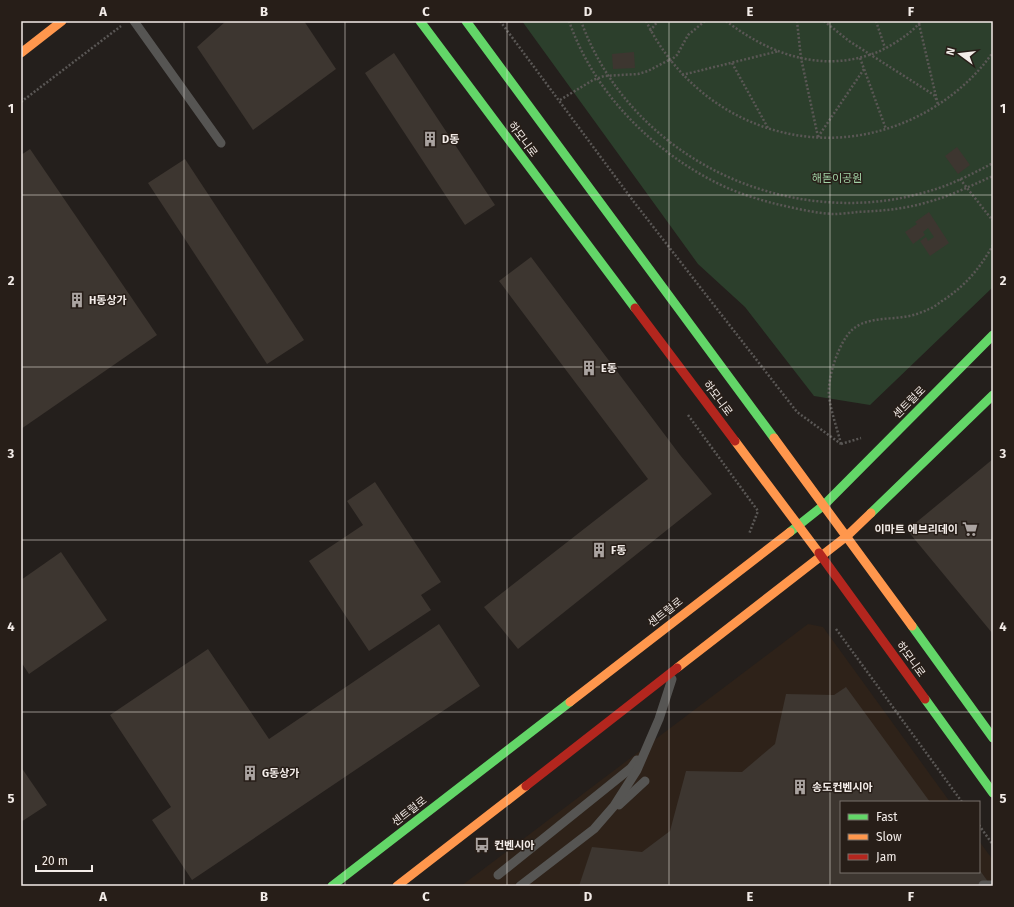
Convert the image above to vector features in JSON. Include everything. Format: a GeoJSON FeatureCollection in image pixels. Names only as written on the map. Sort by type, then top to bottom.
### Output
{"type":"FeatureCollection","features":[{"type":"Feature","properties":{"kind":"street"},"geometry":{"type":"LineString","coordinates":[[21,53],[62,21]]}},
{"type":"Feature","properties":{"kind":"street","name":"하모니로"},"geometry":{"type":"LineString","coordinates":[[420,21],[798,525],[993,793]]}},
{"type":"Feature","properties":{"kind":"street","name":"하모니로"},"geometry":{"type":"LineString","coordinates":[[466,21],[847,536],[993,738]]}},
{"type":"Feature","properties":{"kind":"street","name":"센트럴로"},"geometry":{"type":"LineString","coordinates":[[332,886],[824,505],[993,335]]}},
{"type":"Feature","properties":{"kind":"street"},"geometry":{"type":"LineString","coordinates":[[397,886],[847,536],[993,395]]}},
{"type":"Feature","properties":{"kind":"lane"},"geometry":{"type":"LineString","coordinates":[[134,21],[221,144]]}},
{"type":"Feature","properties":{"kind":"lane"},"geometry":{"type":"LineString","coordinates":[[604,819],[637,770],[659,719],[669,685],[680,666]]}},
{"type":"Feature","properties":{"kind":"lane"},"geometry":{"type":"LineString","coordinates":[[498,874],[631,768],[646,748]]}},
{"type":"Feature","properties":{"kind":"lane"},"geometry":{"type":"LineString","coordinates":[[520,886],[594,829],[645,781]]}},
{"type":"Feature","properties":{"kind":"lane"},"geometry":{"type":"LineString","coordinates":[[983,885],[993,885]]}},
{"type":"Feature","properties":{"kind":"path"},"geometry":{"type":"LineString","coordinates":[[500,21],[560,100],[634,202],[797,412],[841,444],[829,397],[829,388],[836,360],[849,333],[854,328],[866,322],[902,317],[930,309],[960,289],[974,275],[985,260],[993,245]]}},
{"type":"Feature","properties":{"kind":"path"},"geometry":{"type":"LineString","coordinates":[[569,21],[578,45],[598,78],[615,102],[630,119],[660,148],[689,168],[720,185],[752,198],[795,209],[832,214],[884,211],[929,202],[993,176]]}},
{"type":"Feature","properties":{"kind":"path"},"geometry":{"type":"LineString","coordinates":[[581,21],[602,69],[637,112],[667,140],[696,160],[727,177],[757,190],[798,199],[835,204],[882,201],[923,192],[952,183],[993,163]]}},
{"type":"Feature","properties":{"kind":"path"},"geometry":{"type":"LineString","coordinates":[[646,21],[650,30],[670,61],[682,75],[709,99],[733,114],[768,128],[786,134],[818,137],[842,138],[870,134],[897,126],[923,114],[938,105],[969,81],[993,52]]}},
{"type":"Feature","properties":{"kind":"path"},"geometry":{"type":"LineString","coordinates":[[650,30],[658,21]]}},
{"type":"Feature","properties":{"kind":"path"},"geometry":{"type":"LineString","coordinates":[[560,100],[584,84],[598,78],[638,74],[670,61],[677,55],[688,35],[705,21]]}},
{"type":"Feature","properties":{"kind":"path"},"geometry":{"type":"LineString","coordinates":[[726,21],[751,37],[779,51],[813,61],[832,62],[870,55],[903,37],[920,22],[938,105]]}},
{"type":"Feature","properties":{"kind":"path"},"geometry":{"type":"LineString","coordinates":[[797,21],[801,58],[818,137]]}},
{"type":"Feature","properties":{"kind":"path"},"geometry":{"type":"LineString","coordinates":[[824,21],[870,55],[934,95],[937,101]]}},
{"type":"Feature","properties":{"kind":"path"},"geometry":{"type":"LineString","coordinates":[[876,21],[885,48]]}},
{"type":"Feature","properties":{"kind":"path"},"geometry":{"type":"LineString","coordinates":[[21,102],[119,28]]}},
{"type":"Feature","properties":{"kind":"path"},"geometry":{"type":"LineString","coordinates":[[682,75],[779,51]]}},
{"type":"Feature","properties":{"kind":"path"},"geometry":{"type":"LineString","coordinates":[[860,58],[886,129]]}},
{"type":"Feature","properties":{"kind":"path"},"geometry":{"type":"LineString","coordinates":[[732,63],[768,128]]}},
{"type":"Feature","properties":{"kind":"path"},"geometry":{"type":"LineString","coordinates":[[818,137],[864,69]]}},
{"type":"Feature","properties":{"kind":"path"},"geometry":{"type":"LineString","coordinates":[[960,179],[993,221]]}},
{"type":"Feature","properties":{"kind":"path"},"geometry":{"type":"LineString","coordinates":[[836,629],[961,801]]}},
{"type":"Feature","properties":{"kind":"path"},"geometry":{"type":"LineString","coordinates":[[980,826],[993,845]]}},
{"type":"Feature","properties":{"kind":"shaded area"},"geometry":{"type":"Polygon","coordinates":[[[808,624],[823,627],[949,801],[840,801],[840,873],[980,873],[980,842],[993,860],[993,886],[461,886],[808,624]]]}},
{"type":"Feature","properties":{"kind":"green space","name":"해돋이공원"},"geometry":{"type":"Polygon","coordinates":[[[522,21],[993,21],[993,287],[870,405],[814,396],[745,307],[698,264],[522,21]]]}},
{"type":"Feature","properties":{"kind":"building"},"geometry":{"type":"Polygon","coordinates":[[[226,21],[304,21],[336,69],[253,130],[197,47],[226,21]]]}},
{"type":"Feature","properties":{"kind":"building"},"geometry":{"type":"Polygon","coordinates":[[[634,52],[635,68],[613,69],[612,54],[634,52]]]}},
{"type":"Feature","properties":{"kind":"building","name":"D동"},"geometry":{"type":"Polygon","coordinates":[[[394,53],[495,205],[465,225],[365,73],[394,53]]]}},
{"type":"Feature","properties":{"kind":"building"},"geometry":{"type":"Polygon","coordinates":[[[957,147],[970,165],[958,174],[945,156],[957,147]]]}},
{"type":"Feature","properties":{"kind":"building","name":"H동상가"},"geometry":{"type":"Polygon","coordinates":[[[30,149],[157,335],[21,429],[21,155],[30,149]]]}},
{"type":"Feature","properties":{"kind":"building"},"geometry":{"type":"Polygon","coordinates":[[[185,159],[304,340],[267,364],[148,183],[185,159]]]}},
{"type":"Feature","properties":{"kind":"building"},"geometry":{"type":"Polygon","coordinates":[[[929,212],[949,243],[930,256],[920,241],[926,237],[928,241],[934,237],[928,228],[923,232],[925,235],[913,244],[905,232],[917,224],[915,222],[929,212]]]}},
{"type":"Feature","properties":{"kind":"building"},"geometry":{"type":"Polygon","coordinates":[[[531,257],[680,455],[712,494],[518,649],[484,607],[648,479],[499,281],[531,257]]]}},
{"type":"Feature","properties":{"kind":"building"},"geometry":{"type":"Polygon","coordinates":[[[993,459],[993,634],[907,530],[993,459]]]}},
{"type":"Feature","properties":{"kind":"building"},"geometry":{"type":"Polygon","coordinates":[[[375,482],[441,582],[421,595],[431,610],[369,651],[309,561],[363,525],[347,501],[375,482]]]}},
{"type":"Feature","properties":{"kind":"building"},"geometry":{"type":"Polygon","coordinates":[[[61,552],[107,620],[29,674],[21,662],[21,580],[61,552]]]}},
{"type":"Feature","properties":{"kind":"building","name":"G동상가"},"geometry":{"type":"Polygon","coordinates":[[[439,624],[480,686],[192,880],[152,820],[171,807],[110,715],[208,649],[269,739],[439,624]]]}},
{"type":"Feature","properties":{"kind":"building","name":"송도컨벤시아"},"geometry":{"type":"Polygon","coordinates":[[[846,687],[929,801],[840,801],[840,873],[980,873],[980,870],[991,886],[579,886],[592,847],[642,852],[670,831],[686,771],[742,772],[775,744],[786,694],[834,695],[846,687]]]}},
{"type":"Feature","properties":{"kind":"building"},"geometry":{"type":"Polygon","coordinates":[[[21,767],[47,805],[21,822],[21,767]]]}},
{"type":"Feature","properties":{"kind":"traffic: fast"},"geometry":{"type":"LineString","coordinates":[[420,21],[635,308]]}},
{"type":"Feature","properties":{"kind":"traffic: fast"},"geometry":{"type":"LineString","coordinates":[[466,21],[774,438]]}},
{"type":"Feature","properties":{"kind":"traffic: fast"},"geometry":{"type":"LineString","coordinates":[[790,532],[824,505],[993,335]]}},
{"type":"Feature","properties":{"kind":"traffic: fast"},"geometry":{"type":"LineString","coordinates":[[871,513],[993,395]]}},
{"type":"Feature","properties":{"kind":"traffic: fast"},"geometry":{"type":"LineString","coordinates":[[912,626],[993,738]]}},
{"type":"Feature","properties":{"kind":"traffic: fast"},"geometry":{"type":"LineString","coordinates":[[925,699],[993,793]]}},
{"type":"Feature","properties":{"kind":"traffic: fast"},"geometry":{"type":"LineString","coordinates":[[332,886],[570,702]]}},
{"type":"Feature","properties":{"kind":"traffic: slow"},"geometry":{"type":"LineString","coordinates":[[21,53],[62,21]]}},
{"type":"Feature","properties":{"kind":"traffic: slow"},"geometry":{"type":"LineString","coordinates":[[774,438],[912,626]]}},
{"type":"Feature","properties":{"kind":"traffic: slow"},"geometry":{"type":"LineString","coordinates":[[735,441],[819,553]]}},
{"type":"Feature","properties":{"kind":"traffic: slow"},"geometry":{"type":"LineString","coordinates":[[677,668],[847,536],[871,513]]}},
{"type":"Feature","properties":{"kind":"traffic: slow"},"geometry":{"type":"LineString","coordinates":[[570,702],[790,532]]}},
{"type":"Feature","properties":{"kind":"traffic: slow"},"geometry":{"type":"LineString","coordinates":[[397,886],[526,786]]}},
{"type":"Feature","properties":{"kind":"traffic: jam"},"geometry":{"type":"LineString","coordinates":[[635,308],[735,441]]}},
{"type":"Feature","properties":{"kind":"traffic: jam"},"geometry":{"type":"LineString","coordinates":[[819,553],[925,699]]}},
{"type":"Feature","properties":{"kind":"traffic: jam"},"geometry":{"type":"LineString","coordinates":[[526,786],[677,668]]}},
{"type":"Feature","properties":{"kind":"place","name":"D동"},"geometry":{"type":"Point","coordinates":[430,139]}},
{"type":"Feature","properties":{"kind":"place","name":"H동상가"},"geometry":{"type":"Point","coordinates":[77,300]}},
{"type":"Feature","properties":{"kind":"place","name":"E동"},"geometry":{"type":"Point","coordinates":[589,368]}},
{"type":"Feature","properties":{"kind":"place","name":"이마트 에브리데이"},"geometry":{"type":"Point","coordinates":[970,529]}},
{"type":"Feature","properties":{"kind":"place","name":"F동"},"geometry":{"type":"Point","coordinates":[599,550]}},
{"type":"Feature","properties":{"kind":"place","name":"G동상가"},"geometry":{"type":"Point","coordinates":[250,773]}},
{"type":"Feature","properties":{"kind":"place","name":"송도컨벤시아"},"geometry":{"type":"Point","coordinates":[800,787]}},
{"type":"Feature","properties":{"kind":"place","name":"컨벤시아"},"geometry":{"type":"Point","coordinates":[482,845]}}]}
